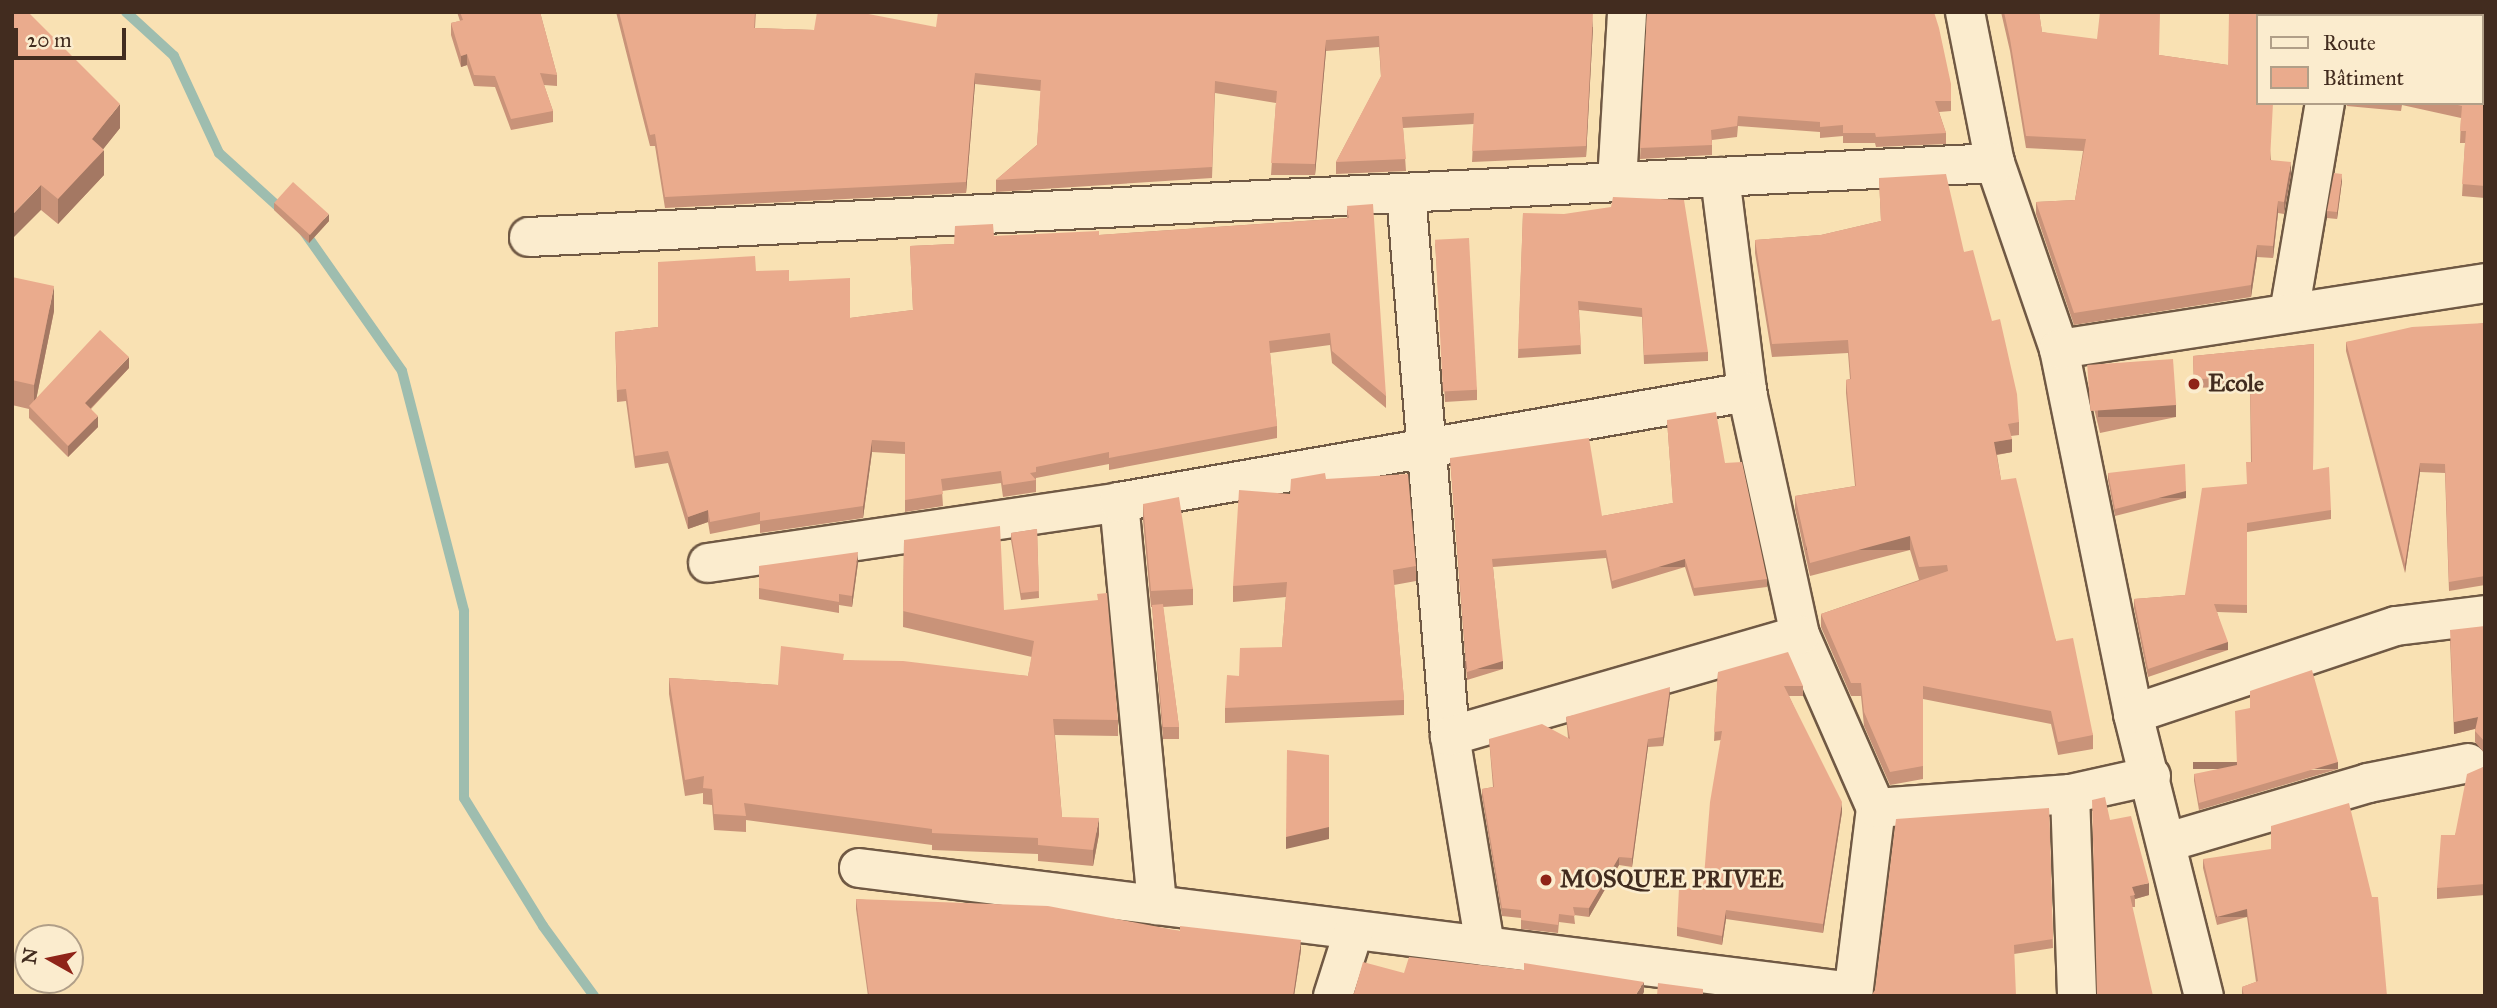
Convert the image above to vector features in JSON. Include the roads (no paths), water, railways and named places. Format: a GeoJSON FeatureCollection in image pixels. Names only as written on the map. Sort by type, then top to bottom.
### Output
{"type":"FeatureCollection","features":[{"type":"Feature","properties":{"kind":"street"},"geometry":{"type":"LineString","coordinates":[[1617,182],[1627,12]]}},
{"type":"Feature","properties":{"kind":"street"},"geometry":{"type":"LineString","coordinates":[[1965,12],[1995,163],[2059,349],[2133,715],[2168,842],[2204,996]]}},
{"type":"Feature","properties":{"kind":"street"},"geometry":{"type":"LineString","coordinates":[[2289,313],[2325,105]]}},
{"type":"Feature","properties":{"kind":"street"},"geometry":{"type":"LineString","coordinates":[[529,237],[1995,163]]}},
{"type":"Feature","properties":{"kind":"street"},"geometry":{"type":"LineString","coordinates":[[859,868],[1853,994],[1876,808],[1800,635],[1747,392],[1720,177]]}},
{"type":"Feature","properties":{"kind":"street"},"geometry":{"type":"LineString","coordinates":[[1406,193],[1424,447],[1450,736],[1485,946]]}},
{"type":"Feature","properties":{"kind":"street"},"geometry":{"type":"LineString","coordinates":[[2059,349],[2485,283]]}},
{"type":"Feature","properties":{"kind":"street"},"geometry":{"type":"LineString","coordinates":[[708,563],[1119,502],[1747,392]]}},
{"type":"Feature","properties":{"kind":"street"},"geometry":{"type":"LineString","coordinates":[[1119,502],[1157,905]]}},
{"type":"Feature","properties":{"kind":"street"},"geometry":{"type":"LineString","coordinates":[[2133,715],[2396,626],[2485,615]]}},
{"type":"Feature","properties":{"kind":"street"},"geometry":{"type":"LineString","coordinates":[[1450,736],[1800,635]]}},
{"type":"Feature","properties":{"kind":"street"},"geometry":{"type":"LineString","coordinates":[[2168,842],[2382,780],[2468,763]]}},
{"type":"Feature","properties":{"kind":"street"},"geometry":{"type":"LineString","coordinates":[[1876,808],[2070,794],[2151,776]]}},
{"type":"Feature","properties":{"kind":"street"},"geometry":{"type":"LineString","coordinates":[[2070,794],[2077,996]]}},
{"type":"Feature","properties":{"kind":"street"},"geometry":{"type":"LineString","coordinates":[[1333,996],[1354,930]]}},
{"type":"Feature","properties":{"kind":"waterway"},"geometry":{"type":"LineString","coordinates":[[126,12],[174,56],[219,153],[284,212]]}},
{"type":"Feature","properties":{"kind":"waterway"},"geometry":{"type":"LineString","coordinates":[[303,230],[402,371],[464,611],[464,798],[543,926],[594,996]]}},
{"type":"Feature","properties":{"kind":"place","name":"Ecole"},"geometry":{"type":"Point","coordinates":[2194,384]}},
{"type":"Feature","properties":{"kind":"place","name":"MOSQUEE PRIVEE"},"geometry":{"type":"Point","coordinates":[1546,880]}}]}
